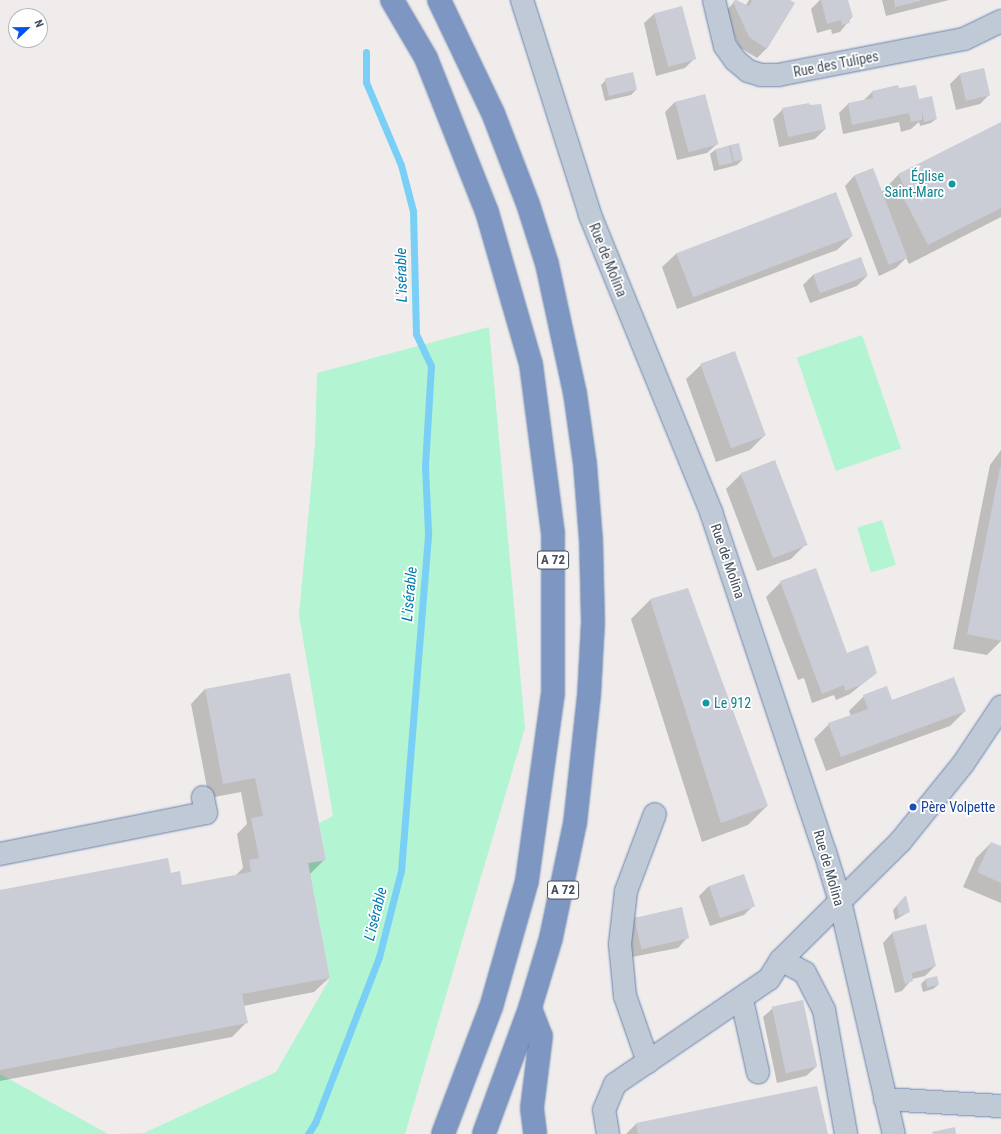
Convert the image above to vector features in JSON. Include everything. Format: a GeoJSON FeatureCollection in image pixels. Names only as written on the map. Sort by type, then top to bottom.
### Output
{"type":"FeatureCollection","features":[{"type":"Feature","properties":{"kind":"highway","name":"A 72"},"geometry":{"type":"LineString","coordinates":[[392,0],[426,58],[487,212],[531,364],[553,534],[553,693],[527,881],[491,1006],[441,1132]]}},
{"type":"Feature","properties":{"kind":"highway","name":"A 72"},"geometry":{"type":"LineString","coordinates":[[439,0],[493,113],[528,204],[547,264],[562,328],[585,464],[593,622],[583,769],[564,886],[530,1008],[484,1134]]}},
{"type":"Feature","properties":{"kind":"highway"},"geometry":{"type":"LineString","coordinates":[[530,1008],[541,1036],[532,1108],[535,1134]]}},
{"type":"Feature","properties":{"kind":"street","name":"Rue de Molina"},"geometry":{"type":"LineString","coordinates":[[522,0],[590,215],[711,512],[840,901],[894,1134]]}},
{"type":"Feature","properties":{"kind":"street","name":"Rue des Tulipes"},"geometry":{"type":"LineString","coordinates":[[714,0],[725,46],[735,60],[748,71],[761,75],[778,75],[964,39],[1001,22]]}},
{"type":"Feature","properties":{"kind":"street"},"geometry":{"type":"LineString","coordinates":[[608,1134],[604,1110],[615,1084],[742,1000],[769,979],[781,960],[900,842],[963,764],[998,715]]}},
{"type":"Feature","properties":{"kind":"street"},"geometry":{"type":"LineString","coordinates":[[0,854],[206,813],[203,797]]}},
{"type":"Feature","properties":{"kind":"street"},"geometry":{"type":"LineString","coordinates":[[648,1062],[625,996],[620,944],[626,891],[655,814]]}},
{"type":"Feature","properties":{"kind":"street"},"geometry":{"type":"LineString","coordinates":[[781,960],[805,973],[824,1010],[846,1134]]}},
{"type":"Feature","properties":{"kind":"street"},"geometry":{"type":"LineString","coordinates":[[742,1000],[758,1072]]}},
{"type":"Feature","properties":{"kind":"street"},"geometry":{"type":"LineString","coordinates":[[885,1100],[1001,1106]]}},
{"type":"Feature","properties":{"kind":"green space"},"geometry":{"type":"Polygon","coordinates":[[[489,327],[525,728],[405,1134],[115,1134],[144,1133],[276,1072],[330,978],[308,863],[326,860],[319,823],[333,816],[299,615],[315,444],[317,373],[489,327]]]}},
{"type":"Feature","properties":{"kind":"green space"},"geometry":{"type":"Polygon","coordinates":[[[862,335],[901,448],[836,471],[797,357],[862,335]]]}},
{"type":"Feature","properties":{"kind":"green space"},"geometry":{"type":"Polygon","coordinates":[[[882,520],[896,565],[871,573],[857,528],[882,520]]]}},
{"type":"Feature","properties":{"kind":"green space"},"geometry":{"type":"Polygon","coordinates":[[[0,1074],[108,1134],[0,1134],[0,1074]]]}},
{"type":"Feature","properties":{"kind":"building"},"geometry":{"type":"Polygon","coordinates":[[[735,0],[749,6],[752,0],[790,0],[795,3],[767,49],[749,37],[733,2],[735,0]]]}},
{"type":"Feature","properties":{"kind":"building"},"geometry":{"type":"Polygon","coordinates":[[[821,0],[848,0],[853,17],[849,18],[850,23],[842,25],[841,20],[827,24],[821,0]]]}},
{"type":"Feature","properties":{"kind":"building"},"geometry":{"type":"Polygon","coordinates":[[[894,0],[920,0],[920,1],[895,7],[894,0]]]}},
{"type":"Feature","properties":{"kind":"building"},"geometry":{"type":"Polygon","coordinates":[[[682,6],[696,59],[668,67],[654,14],[682,6]]]}},
{"type":"Feature","properties":{"kind":"building"},"geometry":{"type":"Polygon","coordinates":[[[984,68],[990,95],[966,101],[960,74],[984,68]]]}},
{"type":"Feature","properties":{"kind":"building"},"geometry":{"type":"Polygon","coordinates":[[[633,72],[637,90],[609,96],[605,79],[633,72]]]}},
{"type":"Feature","properties":{"kind":"building"},"geometry":{"type":"Polygon","coordinates":[[[898,85],[899,88],[916,85],[919,99],[932,96],[937,119],[924,122],[922,110],[922,120],[911,122],[909,113],[852,125],[848,103],[873,98],[872,91],[898,85]]]}},
{"type":"Feature","properties":{"kind":"building"},"geometry":{"type":"Polygon","coordinates":[[[705,94],[718,144],[689,152],[675,102],[705,94]]]}},
{"type":"Feature","properties":{"kind":"building"},"geometry":{"type":"Polygon","coordinates":[[[809,103],[810,105],[821,104],[826,129],[788,137],[782,108],[809,103]]]}},
{"type":"Feature","properties":{"kind":"building","name":"Église Saint-Marc"},"geometry":{"type":"Polygon","coordinates":[[[1001,122],[1001,208],[928,245],[903,197],[908,194],[898,174],[1001,122]]]}},
{"type":"Feature","properties":{"kind":"building"},"geometry":{"type":"Polygon","coordinates":[[[739,143],[743,160],[734,162],[730,145],[739,143]]]}},
{"type":"Feature","properties":{"kind":"building"},"geometry":{"type":"Polygon","coordinates":[[[729,146],[733,163],[719,166],[715,149],[729,146]]]}},
{"type":"Feature","properties":{"kind":"building"},"geometry":{"type":"Polygon","coordinates":[[[873,168],[907,258],[889,265],[854,175],[873,168]]]}},
{"type":"Feature","properties":{"kind":"building"},"geometry":{"type":"Polygon","coordinates":[[[836,192],[853,236],[693,297],[676,253],[836,192]]]}},
{"type":"Feature","properties":{"kind":"building"},"geometry":{"type":"Polygon","coordinates":[[[861,257],[868,276],[820,293],[813,274],[861,257]]]}},
{"type":"Feature","properties":{"kind":"building"},"geometry":{"type":"Polygon","coordinates":[[[735,351],[766,436],[731,448],[700,364],[735,351]]]}},
{"type":"Feature","properties":{"kind":"building"},"geometry":{"type":"Polygon","coordinates":[[[775,460],[808,545],[773,558],[740,473],[775,460]]]}},
{"type":"Feature","properties":{"kind":"building"},"geometry":{"type":"Polygon","coordinates":[[[1001,468],[1001,641],[967,634],[1001,468]]]}},
{"type":"Feature","properties":{"kind":"building"},"geometry":{"type":"Polygon","coordinates":[[[816,568],[847,653],[868,645],[877,673],[861,685],[845,691],[844,685],[822,694],[780,581],[816,568]]]}},
{"type":"Feature","properties":{"kind":"building","name":"Le 912"},"geometry":{"type":"Polygon","coordinates":[[[688,588],[768,806],[721,823],[650,599],[688,588]]]}},
{"type":"Feature","properties":{"kind":"building"},"geometry":{"type":"Polygon","coordinates":[[[290,673],[326,860],[308,863],[330,978],[242,994],[248,1023],[0,1070],[0,890],[168,858],[171,873],[180,871],[182,885],[251,872],[249,860],[259,858],[251,818],[263,816],[255,778],[223,784],[205,689],[290,673]]]}},
{"type":"Feature","properties":{"kind":"building"},"geometry":{"type":"Polygon","coordinates":[[[954,677],[966,711],[841,757],[828,723],[868,709],[863,695],[887,686],[892,700],[954,677]]]}},
{"type":"Feature","properties":{"kind":"building"},"geometry":{"type":"Polygon","coordinates":[[[991,842],[1001,846],[1001,883],[977,872],[991,842]]]}},
{"type":"Feature","properties":{"kind":"building"},"geometry":{"type":"Polygon","coordinates":[[[744,874],[755,906],[720,918],[709,886],[744,874]]]}},
{"type":"Feature","properties":{"kind":"building"},"geometry":{"type":"Polygon","coordinates":[[[906,895],[910,912],[899,916],[897,905],[906,895]]]}},
{"type":"Feature","properties":{"kind":"building"},"geometry":{"type":"Polygon","coordinates":[[[682,907],[689,938],[641,949],[634,918],[682,907]]]}},
{"type":"Feature","properties":{"kind":"building"},"geometry":{"type":"Polygon","coordinates":[[[926,924],[936,966],[912,973],[913,981],[905,984],[892,932],[926,924]]]}},
{"type":"Feature","properties":{"kind":"building"},"geometry":{"type":"Polygon","coordinates":[[[937,976],[939,985],[927,987],[925,979],[937,976]]]}},
{"type":"Feature","properties":{"kind":"building"},"geometry":{"type":"Polygon","coordinates":[[[803,1000],[817,1067],[786,1073],[772,1007],[803,1000]]]}},
{"type":"Feature","properties":{"kind":"building"},"geometry":{"type":"Polygon","coordinates":[[[817,1086],[828,1134],[638,1134],[636,1123],[817,1086]]]}},
{"type":"Feature","properties":{"kind":"building"},"geometry":{"type":"Polygon","coordinates":[[[955,1127],[956,1134],[933,1134],[932,1132],[955,1127]]]}},
{"type":"Feature","properties":{"kind":"waterway","name":"L'isérable"},"geometry":{"type":"LineString","coordinates":[[308,1134],[315,1123],[379,957],[401,871],[428,532],[425,466],[431,366],[416,334],[413,211],[401,165],[366,82],[366,52]]}},
{"type":"Feature","properties":{"kind":"place","name":"Église Saint-Marc"},"geometry":{"type":"Point","coordinates":[952,184]}},
{"type":"Feature","properties":{"kind":"place","name":"Le 912"},"geometry":{"type":"Point","coordinates":[706,703]}},
{"type":"Feature","properties":{"kind":"place","name":"Père Volpette"},"geometry":{"type":"Point","coordinates":[913,807]}}]}
